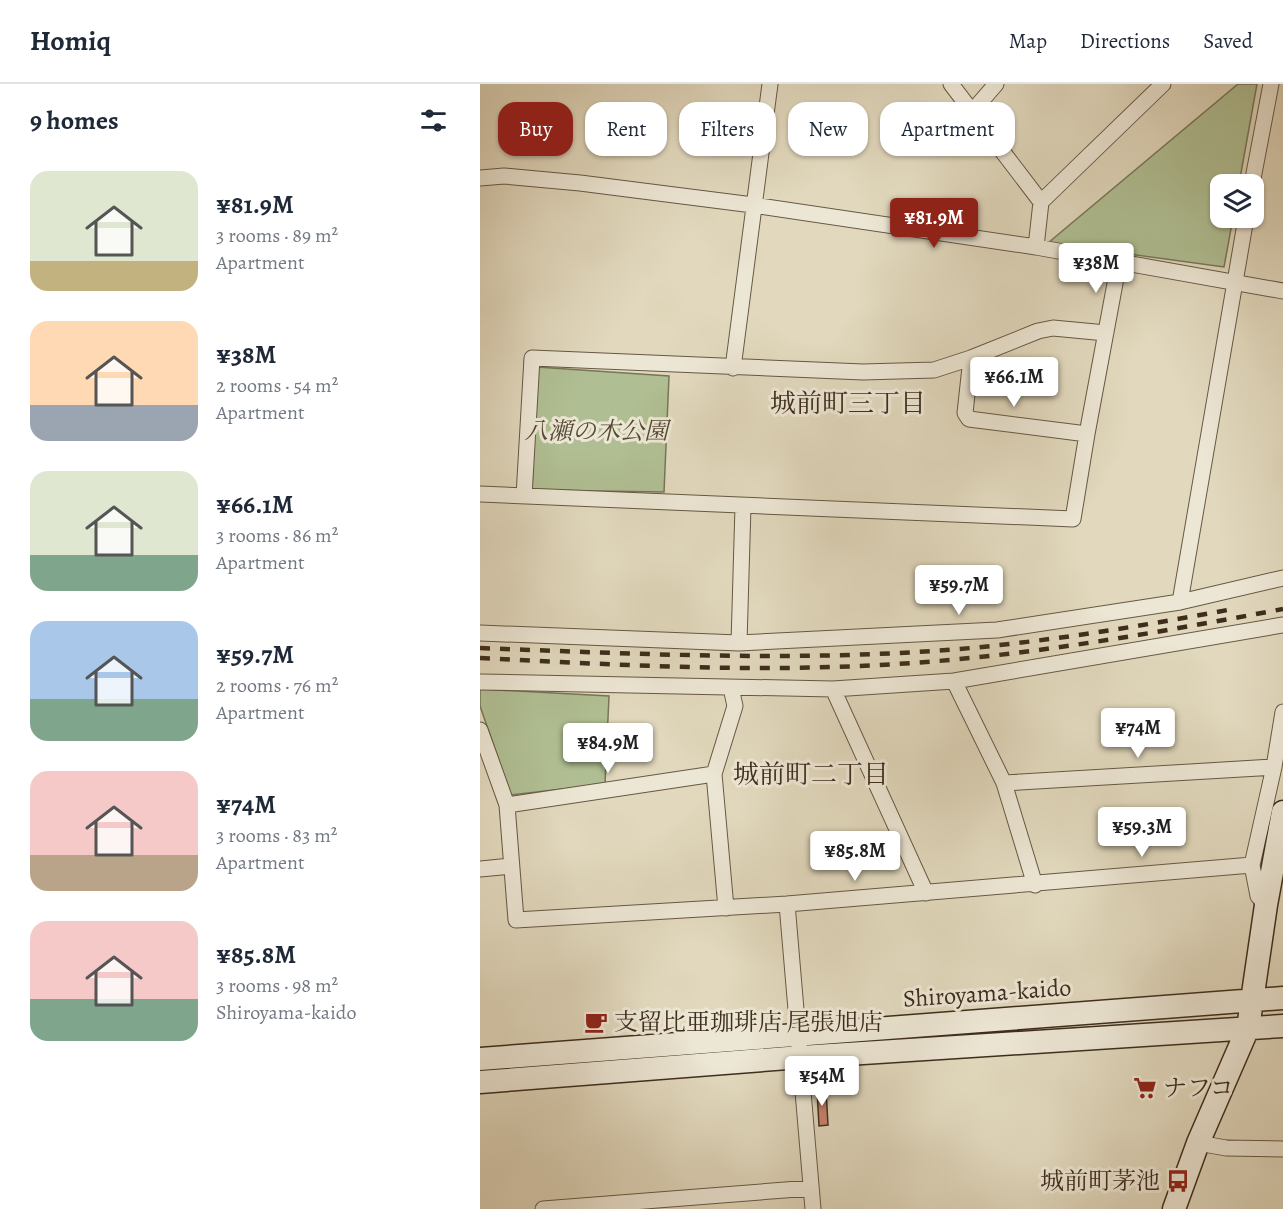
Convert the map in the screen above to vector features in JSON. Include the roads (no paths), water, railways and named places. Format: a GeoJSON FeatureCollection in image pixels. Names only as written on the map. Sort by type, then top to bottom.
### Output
{"type":"FeatureCollection","features":[{"type":"Feature","properties":{"kind":"street"},"geometry":{"type":"LineString","coordinates":[[733,368],[770,84]]}},
{"type":"Feature","properties":{"kind":"street"},"geometry":{"type":"LineString","coordinates":[[951,84],[963,102]]}},
{"type":"Feature","properties":{"kind":"street"},"geometry":{"type":"LineString","coordinates":[[980,102],[996,84]]}},
{"type":"Feature","properties":{"kind":"street"},"geometry":{"type":"LineString","coordinates":[[1036,247],[1041,202],[1163,84]]}},
{"type":"Feature","properties":{"kind":"street"},"geometry":{"type":"LineString","coordinates":[[1254,174],[1270,84]]}},
{"type":"Feature","properties":{"kind":"street"},"geometry":{"type":"LineString","coordinates":[[1005,156],[1041,202]]}},
{"type":"Feature","properties":{"kind":"street"},"geometry":{"type":"LineString","coordinates":[[480,178],[504,176],[580,183],[753,205],[1036,247],[1283,291]]}},
{"type":"Feature","properties":{"kind":"street"},"geometry":{"type":"LineString","coordinates":[[1180,602],[1244,228]]}},
{"type":"Feature","properties":{"kind":"street"},"geometry":{"type":"LineString","coordinates":[[480,494],[1073,519],[1119,262]]}},
{"type":"Feature","properties":{"kind":"street"},"geometry":{"type":"LineString","coordinates":[[524,496],[532,358],[863,372],[934,370],[1038,331],[1053,328],[1106,333]]}},
{"type":"Feature","properties":{"kind":"street"},"geometry":{"type":"LineString","coordinates":[[971,358],[965,413],[969,419],[1087,434]]}},
{"type":"Feature","properties":{"kind":"street"},"geometry":{"type":"LineString","coordinates":[[739,644],[743,506]]}},
{"type":"Feature","properties":{"kind":"street"},"geometry":{"type":"LineString","coordinates":[[480,633],[739,644],[998,630],[1180,602],[1283,578]]}},
{"type":"Feature","properties":{"kind":"street"},"geometry":{"type":"LineString","coordinates":[[480,682],[833,689],[954,681],[1283,625]]}},
{"type":"Feature","properties":{"kind":"street"},"geometry":{"type":"LineString","coordinates":[[954,681],[1004,783],[1035,885]]}},
{"type":"Feature","properties":{"kind":"street"},"geometry":{"type":"LineString","coordinates":[[726,908],[714,774],[735,706],[731,688]]}},
{"type":"Feature","properties":{"kind":"street"},"geometry":{"type":"LineString","coordinates":[[833,689],[926,892]]}},
{"type":"Feature","properties":{"kind":"street"},"geometry":{"type":"LineString","coordinates":[[1266,905],[1258,896],[1252,865],[1274,767],[1283,712]]}},
{"type":"Feature","properties":{"kind":"street"},"geometry":{"type":"LineString","coordinates":[[480,730],[483,752],[507,806],[516,920],[787,904],[1252,865]]}},
{"type":"Feature","properties":{"kind":"street"},"geometry":{"type":"LineString","coordinates":[[1004,783],[1274,767]]}},
{"type":"Feature","properties":{"kind":"street"},"geometry":{"type":"LineString","coordinates":[[507,806],[714,774]]}},
{"type":"Feature","properties":{"kind":"street"},"geometry":{"type":"LineString","coordinates":[[1174,1209],[1198,1143],[1248,1028],[1266,905],[1283,812]]}},
{"type":"Feature","properties":{"kind":"street"},"geometry":{"type":"LineString","coordinates":[[480,869],[511,866]]}},
{"type":"Feature","properties":{"kind":"street"},"geometry":{"type":"LineString","coordinates":[[787,904],[813,1209]]}},
{"type":"Feature","properties":{"kind":"street","name":"Shiroyama-kaido"},"geometry":{"type":"LineString","coordinates":[[480,1082],[800,1046],[1283,998]]}},
{"type":"Feature","properties":{"kind":"street","name":"Shiroyama-kaido"},"geometry":{"type":"LineString","coordinates":[[480,1059],[1283,1026]]}},
{"type":"Feature","properties":{"kind":"street"},"geometry":{"type":"LineString","coordinates":[[1198,1143],[1227,1148],[1283,1149]]}},
{"type":"Feature","properties":{"kind":"street"},"geometry":{"type":"LineString","coordinates":[[543,1209],[811,1188]]}},
{"type":"Feature","properties":{"kind":"railway"},"geometry":{"type":"LineString","coordinates":[[480,648],[720,656],[900,653],[994,646],[1131,627],[1233,609]]}},
{"type":"Feature","properties":{"kind":"railway"},"geometry":{"type":"LineString","coordinates":[[480,658],[741,668],[897,664],[1043,649],[1139,635],[1283,609]]}},
{"type":"Feature","properties":{"kind":"place","name":"支留比亜珈琲店 尾張旭店"},"geometry":{"type":"Point","coordinates":[596,1022]}},
{"type":"Feature","properties":{"kind":"place","name":"ナフコ"},"geometry":{"type":"Point","coordinates":[1145,1088]}},
{"type":"Feature","properties":{"kind":"place","name":"城前町茅池"},"geometry":{"type":"Point","coordinates":[1178,1181]}},
{"type":"Feature","properties":{"kind":"district","name":"城前町三丁目"},"geometry":{"type":"Point","coordinates":[848,403]}},
{"type":"Feature","properties":{"kind":"district","name":"城前町二丁目"},"geometry":{"type":"Point","coordinates":[811,774]}},
{"type":"Feature","properties":{"kind":"park label","name":"八瀬の木公園"},"geometry":{"type":"Point","coordinates":[596,431]}}]}
